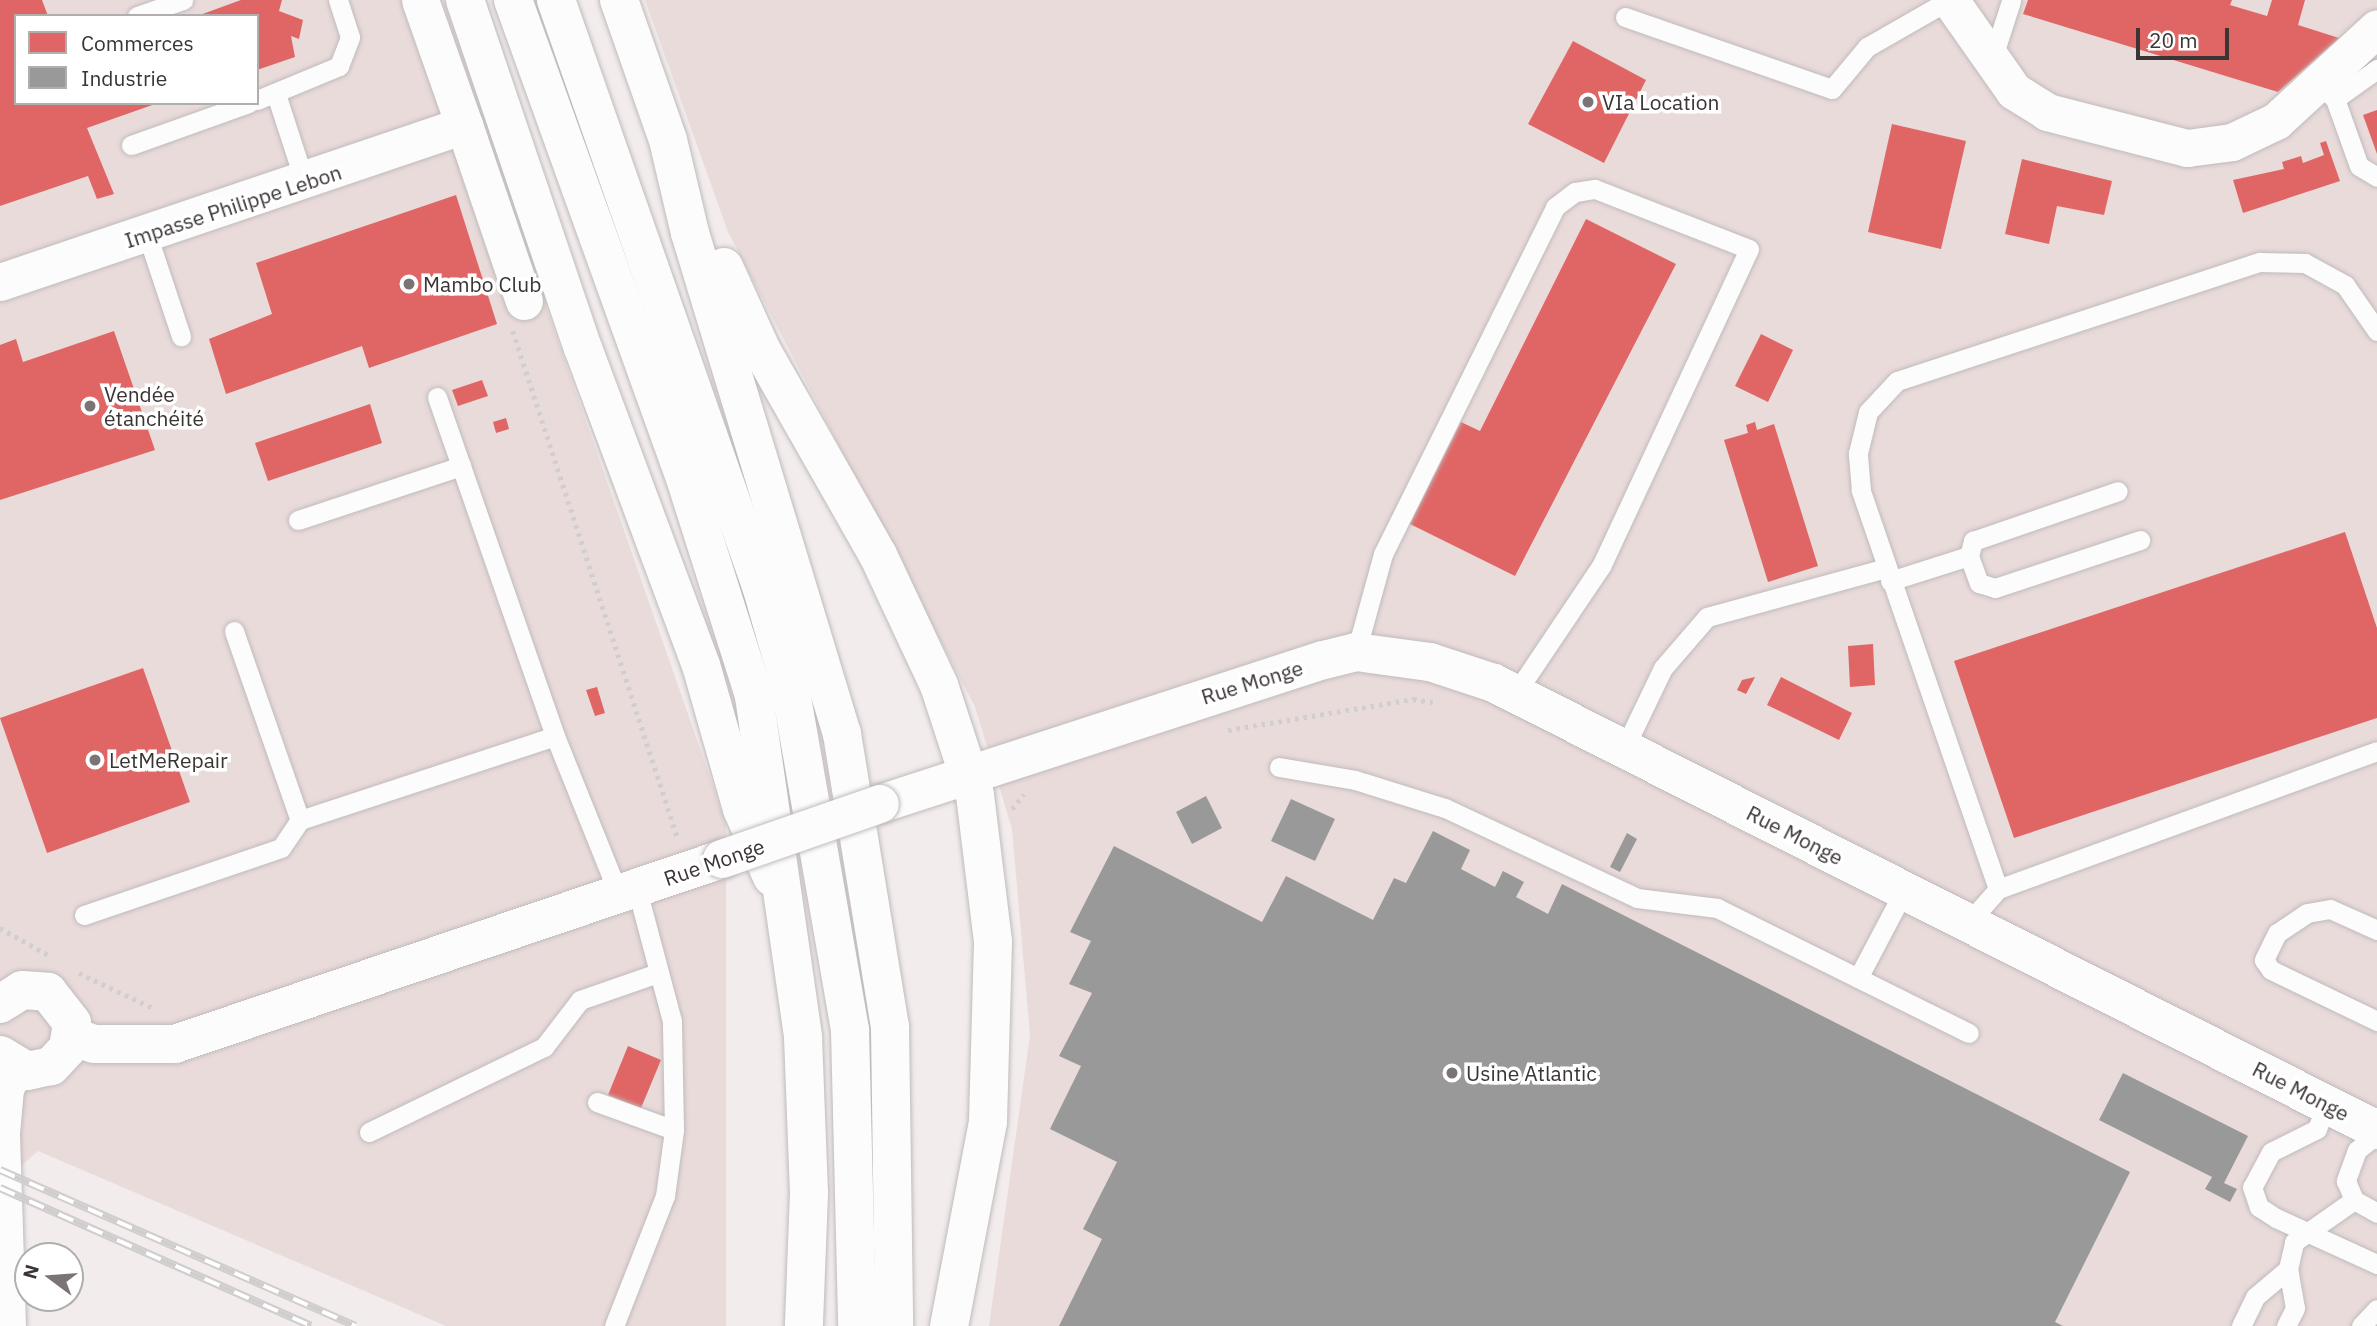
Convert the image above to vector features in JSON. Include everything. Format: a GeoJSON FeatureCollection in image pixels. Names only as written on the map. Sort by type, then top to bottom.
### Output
{"type":"FeatureCollection","features":[{"type":"Feature","properties":{"kind":"main road"},"geometry":{"type":"LineString","coordinates":[[465,0],[583,348],[701,665],[742,809],[788,914]]}},
{"type":"Feature","properties":{"kind":"main road"},"geometry":{"type":"LineString","coordinates":[[513,0],[685,478],[754,696],[788,914],[803,1037],[809,1193],[804,1326]]}},
{"type":"Feature","properties":{"kind":"main road"},"geometry":{"type":"LineString","coordinates":[[556,0],[749,550],[790,686],[850,1030],[857,1326]]}},
{"type":"Feature","properties":{"kind":"main road"},"geometry":{"type":"LineString","coordinates":[[619,0],[668,140],[762,351],[884,567],[939,685],[969,773],[982,843],[993,942],[988,1122],[949,1326]]}},
{"type":"Feature","properties":{"kind":"main road"},"geometry":{"type":"LineString","coordinates":[[668,140],[690,233],[842,734],[890,1027],[894,1326]]}},
{"type":"Feature","properties":{"kind":"main road","name":"Rue Monge"},"geometry":{"type":"LineString","coordinates":[[72,1036],[94,1044],[175,1044],[629,892],[969,773],[1356,652],[1430,662],[1515,694],[1905,889],[2377,1132]]}},
{"type":"Feature","properties":{"kind":"main road"},"geometry":{"type":"LineString","coordinates":[[0,1004],[22,990],[48,992],[68,1010],[72,1036],[51,1066],[8,1061],[1,1133],[7,1326]]}},
{"type":"Feature","properties":{"kind":"street"},"geometry":{"type":"LineString","coordinates":[[420,0],[524,301]]}},
{"type":"Feature","properties":{"kind":"street"},"geometry":{"type":"LineString","coordinates":[[1950,0],[1991,63],[2014,91],[2047,112],[2187,148],[2232,142],[2276,121],[2327,91],[2377,29]]}},
{"type":"Feature","properties":{"kind":"street","name":"Impasse Philippe Lebon"},"geometry":{"type":"LineString","coordinates":[[0,282],[305,183],[464,125]]}},
{"type":"Feature","properties":{"kind":"lane"},"geometry":{"type":"LineString","coordinates":[[143,14],[183,0]]}},
{"type":"Feature","properties":{"kind":"lane"},"geometry":{"type":"LineString","coordinates":[[259,99],[339,66],[351,37],[338,0]]}},
{"type":"Feature","properties":{"kind":"lane"},"geometry":{"type":"LineString","coordinates":[[1625,17],[1832,89],[1867,47],[1950,0]]}},
{"type":"Feature","properties":{"kind":"lane"},"geometry":{"type":"LineString","coordinates":[[1991,63],[2011,1]]}},
{"type":"Feature","properties":{"kind":"lane"},"geometry":{"type":"LineString","coordinates":[[2377,69],[2327,91],[2359,166],[2377,177]]}},
{"type":"Feature","properties":{"kind":"lane"},"geometry":{"type":"LineString","coordinates":[[276,94],[305,183]]}},
{"type":"Feature","properties":{"kind":"lane"},"geometry":{"type":"LineString","coordinates":[[131,145],[243,105]]}},
{"type":"Feature","properties":{"kind":"lane"},"geometry":{"type":"LineString","coordinates":[[1356,652],[1383,554],[1555,206],[1575,192],[1595,189],[1749,249],[1601,566],[1515,694]]}},
{"type":"Feature","properties":{"kind":"lane"},"geometry":{"type":"LineString","coordinates":[[147,234],[181,336]]}},
{"type":"Feature","properties":{"kind":"lane"},"geometry":{"type":"LineString","coordinates":[[1998,889],[1861,490],[1858,453],[1868,412],[1897,382],[2260,262],[2305,263],[2345,285],[2377,331]]}},
{"type":"Feature","properties":{"kind":"lane"},"geometry":{"type":"LineString","coordinates":[[437,397],[555,736],[629,892],[672,1021],[674,1130],[665,1196],[614,1326]]}},
{"type":"Feature","properties":{"kind":"lane"},"geometry":{"type":"LineString","coordinates":[[298,520],[461,466]]}},
{"type":"Feature","properties":{"kind":"lane"},"geometry":{"type":"LineString","coordinates":[[2118,491],[1973,541],[1969,556],[1979,583],[1995,588],[2140,540]]}},
{"type":"Feature","properties":{"kind":"lane"},"geometry":{"type":"LineString","coordinates":[[1624,749],[1663,668],[1707,617],[1969,556]]}},
{"type":"Feature","properties":{"kind":"lane"},"geometry":{"type":"LineString","coordinates":[[234,631],[300,820]]}},
{"type":"Feature","properties":{"kind":"lane"},"geometry":{"type":"LineString","coordinates":[[84,915],[281,848],[300,820],[555,736]]}},
{"type":"Feature","properties":{"kind":"lane"},"geometry":{"type":"LineString","coordinates":[[1969,922],[1998,889],[2377,751]]}},
{"type":"Feature","properties":{"kind":"lane"},"geometry":{"type":"LineString","coordinates":[[1279,766],[1355,780],[1445,808],[1637,898],[1717,908],[1969,1033]]}},
{"type":"Feature","properties":{"kind":"lane"},"geometry":{"type":"LineString","coordinates":[[1858,978],[1905,889]]}},
{"type":"Feature","properties":{"kind":"lane"},"geometry":{"type":"LineString","coordinates":[[2377,930],[2330,909],[2307,913],[2277,933],[2264,960],[2271,970],[2377,1021]]}},
{"type":"Feature","properties":{"kind":"lane"},"geometry":{"type":"LineString","coordinates":[[369,1132],[544,1047],[580,1000],[658,973]]}},
{"type":"Feature","properties":{"kind":"lane"},"geometry":{"type":"LineString","coordinates":[[597,1102],[674,1130]]}},
{"type":"Feature","properties":{"kind":"lane"},"geometry":{"type":"LineString","coordinates":[[2327,1104],[2316,1129],[2271,1152],[2252,1187],[2259,1207],[2377,1264]]}},
{"type":"Feature","properties":{"kind":"lane"},"geometry":{"type":"LineString","coordinates":[[2377,1132],[2357,1150],[2346,1181],[2354,1200],[2377,1213]]}},
{"type":"Feature","properties":{"kind":"lane"},"geometry":{"type":"LineString","coordinates":[[2287,1326],[2295,1308],[2288,1269],[2294,1242],[2354,1200]]}},
{"type":"Feature","properties":{"kind":"lane"},"geometry":{"type":"LineString","coordinates":[[2241,1326],[2255,1297],[2288,1269]]}},
{"type":"Feature","properties":{"kind":"lane"},"geometry":{"type":"LineString","coordinates":[[2361,1326],[2377,1309]]}},
{"type":"Feature","properties":{"kind":"path"},"geometry":{"type":"LineString","coordinates":[[524,301],[510,322],[706,865]]}},
{"type":"Feature","properties":{"kind":"path"},"geometry":{"type":"LineString","coordinates":[[1214,732],[1413,699],[1440,704]]}},
{"type":"Feature","properties":{"kind":"path"},"geometry":{"type":"LineString","coordinates":[[982,843],[1000,839],[1014,804],[1032,787]]}},
{"type":"Feature","properties":{"kind":"path"},"geometry":{"type":"LineString","coordinates":[[0,928],[54,958]]}},
{"type":"Feature","properties":{"kind":"path"},"geometry":{"type":"LineString","coordinates":[[75,970],[169,1015],[175,1044]]}},
{"type":"Feature","properties":{"kind":"shaded area"},"geometry":{"type":"Polygon","coordinates":[[[0,0],[439,0],[726,823],[726,1326],[446,1326],[38,1151],[0,1184],[0,0]]]}},
{"type":"Feature","properties":{"kind":"shaded area"},"geometry":{"type":"Polygon","coordinates":[[[645,0],[2377,0],[2377,1326],[989,1326],[1030,1035],[1012,829],[975,707],[728,232],[645,0]]]}},
{"type":"Feature","properties":{"kind":"building: Commerces"},"geometry":{"type":"Polygon","coordinates":[[[0,0],[42,0],[47,14],[14,14],[14,105],[152,105],[87,128],[114,194],[97,199],[88,176],[0,206],[0,0]]]}},
{"type":"Feature","properties":{"kind":"building: Commerces"},"geometry":{"type":"Polygon","coordinates":[[[241,0],[282,0],[279,11],[303,20],[299,39],[291,36],[295,57],[259,69],[259,14],[202,14],[241,0]]]}},
{"type":"Feature","properties":{"kind":"building: Commerces"},"geometry":{"type":"Polygon","coordinates":[[[2028,0],[2232,0],[2230,5],[2267,16],[2272,0],[2305,0],[2298,25],[2339,38],[2278,92],[2023,14],[2028,0]]]}},
{"type":"Feature","properties":{"kind":"building: Commerces","name":"VIa Location"},"geometry":{"type":"Polygon","coordinates":[[[1573,41],[1646,80],[1604,163],[1528,124],[1573,41]]]}},
{"type":"Feature","properties":{"kind":"building: Commerces"},"geometry":{"type":"Polygon","coordinates":[[[2377,110],[2377,154],[2363,115],[2377,110]]]}},
{"type":"Feature","properties":{"kind":"building: Commerces"},"geometry":{"type":"Polygon","coordinates":[[[1892,124],[1966,141],[1941,249],[1868,232],[1892,124]]]}},
{"type":"Feature","properties":{"kind":"building: Commerces"},"geometry":{"type":"Polygon","coordinates":[[[2326,141],[2340,181],[2243,213],[2233,180],[2284,169],[2282,162],[2301,156],[2303,163],[2324,155],[2320,143],[2326,141]]]}},
{"type":"Feature","properties":{"kind":"building: Commerces"},"geometry":{"type":"Polygon","coordinates":[[[2022,159],[2112,181],[2104,215],[2057,206],[2049,244],[2005,234],[2022,159]]]}},
{"type":"Feature","properties":{"kind":"building: Commerces"},"geometry":{"type":"Polygon","coordinates":[[[456,195],[497,324],[369,368],[362,346],[226,394],[209,339],[272,314],[256,263],[456,195]]]}},
{"type":"Feature","properties":{"kind":"building: Commerces"},"geometry":{"type":"Polygon","coordinates":[[[1586,219],[1676,264],[1515,576],[1410,524],[1461,422],[1480,431],[1586,219]]]}},
{"type":"Feature","properties":{"kind":"building: Commerces","name":"Vendée étanchéité"},"geometry":{"type":"Polygon","coordinates":[[[114,331],[155,450],[0,500],[0,345],[16,339],[23,362],[114,331]]]}},
{"type":"Feature","properties":{"kind":"building: Commerces"},"geometry":{"type":"Polygon","coordinates":[[[1761,334],[1793,350],[1768,402],[1735,386],[1761,334]]]}},
{"type":"Feature","properties":{"kind":"building: Commerces"},"geometry":{"type":"Polygon","coordinates":[[[482,380],[488,396],[458,406],[452,390],[482,380]]]}},
{"type":"Feature","properties":{"kind":"building: Commerces"},"geometry":{"type":"Polygon","coordinates":[[[370,404],[382,443],[268,481],[255,443],[370,404]]]}},
{"type":"Feature","properties":{"kind":"building: Commerces"},"geometry":{"type":"Polygon","coordinates":[[[506,418],[509,429],[496,433],[493,422],[506,418]]]}},
{"type":"Feature","properties":{"kind":"building: Commerces"},"geometry":{"type":"Polygon","coordinates":[[[1755,422],[1757,430],[1774,424],[1818,566],[1768,582],[1724,440],[1748,433],[1746,425],[1755,422]]]}},
{"type":"Feature","properties":{"kind":"building: Commerces"},"geometry":{"type":"Polygon","coordinates":[[[2345,532],[2377,628],[2377,718],[2014,838],[1954,661],[2345,532]]]}},
{"type":"Feature","properties":{"kind":"building: Commerces"},"geometry":{"type":"Polygon","coordinates":[[[1873,644],[1875,685],[1850,687],[1848,646],[1873,644]]]}},
{"type":"Feature","properties":{"kind":"building: Commerces","name":"LetMeRepair"},"geometry":{"type":"Polygon","coordinates":[[[143,668],[190,802],[47,853],[0,718],[143,668]]]}},
{"type":"Feature","properties":{"kind":"building: Commerces"},"geometry":{"type":"Polygon","coordinates":[[[1755,677],[1746,694],[1737,690],[1742,680],[1755,677]]]}},
{"type":"Feature","properties":{"kind":"building: Commerces"},"geometry":{"type":"Polygon","coordinates":[[[1781,677],[1852,713],[1839,740],[1767,705],[1781,677]]]}},
{"type":"Feature","properties":{"kind":"building: Commerces"},"geometry":{"type":"Polygon","coordinates":[[[597,687],[605,713],[595,716],[586,690],[597,687]]]}},
{"type":"Feature","properties":{"kind":"building: Commerces"},"geometry":{"type":"Polygon","coordinates":[[[628,1046],[661,1060],[641,1108],[608,1095],[628,1046]]]}},
{"type":"Feature","properties":{"kind":"building: Industrie"},"geometry":{"type":"Polygon","coordinates":[[[1206,796],[1222,828],[1192,844],[1176,812],[1206,796]]]}},
{"type":"Feature","properties":{"kind":"building: Industrie"},"geometry":{"type":"Polygon","coordinates":[[[1291,799],[1335,819],[1315,861],[1271,841],[1291,799]]]}},
{"type":"Feature","properties":{"kind":"building: Industrie","name":"Usine Atlantic"},"geometry":{"type":"Polygon","coordinates":[[[1433,831],[1470,850],[1461,869],[1495,887],[1503,871],[1524,882],[1516,897],[1548,914],[1562,884],[2130,1172],[2055,1322],[2063,1326],[1059,1326],[1102,1239],[1083,1229],[1117,1162],[1050,1129],[1081,1066],[1059,1056],[1092,993],[1069,984],[1091,941],[1070,932],[1114,846],[1262,922],[1286,876],[1373,920],[1394,878],[1406,883],[1433,831]]]}},
{"type":"Feature","properties":{"kind":"building: Industrie"},"geometry":{"type":"Polygon","coordinates":[[[1627,833],[1637,839],[1620,872],[1610,867],[1627,833]]]}},
{"type":"Feature","properties":{"kind":"building: Industrie"},"geometry":{"type":"Polygon","coordinates":[[[2123,1073],[2248,1136],[2224,1183],[2237,1189],[2230,1202],[2205,1189],[2212,1177],[2099,1120],[2123,1073]]]}},
{"type":"Feature","properties":{"kind":"railway"},"geometry":{"type":"LineString","coordinates":[[0,1170],[355,1326]]}},
{"type":"Feature","properties":{"kind":"railway"},"geometry":{"type":"LineString","coordinates":[[0,1188],[311,1326]]}},
{"type":"Feature","properties":{"kind":"place","name":"VIa Location"},"geometry":{"type":"Point","coordinates":[1588,102]}},
{"type":"Feature","properties":{"kind":"place","name":"Mambo Club"},"geometry":{"type":"Point","coordinates":[409,284]}},
{"type":"Feature","properties":{"kind":"place","name":"Vendée étanchéité"},"geometry":{"type":"Point","coordinates":[90,406]}},
{"type":"Feature","properties":{"kind":"place","name":"LetMeRepair"},"geometry":{"type":"Point","coordinates":[95,760]}},
{"type":"Feature","properties":{"kind":"place","name":"Usine Atlantic"},"geometry":{"type":"Point","coordinates":[1452,1073]}}]}
